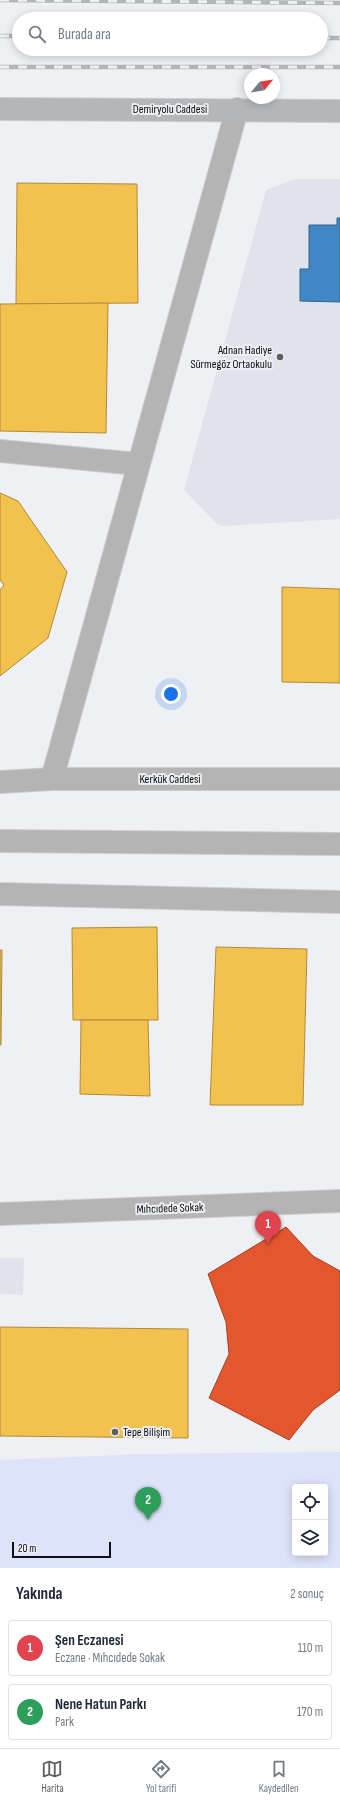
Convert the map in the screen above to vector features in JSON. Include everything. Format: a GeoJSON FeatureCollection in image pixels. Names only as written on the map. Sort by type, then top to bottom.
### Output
{"type":"FeatureCollection","features":[{"type":"Feature","properties":{"kind":"main road","name":"Demiryolu Caddesi"},"geometry":{"type":"LineString","coordinates":[[0,109],[238,109],[340,111]]}},
{"type":"Feature","properties":{"kind":"street"},"geometry":{"type":"LineString","coordinates":[[52,779],[138,464],[238,109]]}},
{"type":"Feature","properties":{"kind":"street"},"geometry":{"type":"LineString","coordinates":[[0,452],[138,464]]}},
{"type":"Feature","properties":{"kind":"street","name":"Kerkük Caddesi"},"geometry":{"type":"LineString","coordinates":[[0,782],[52,779],[340,779]]}},
{"type":"Feature","properties":{"kind":"street"},"geometry":{"type":"LineString","coordinates":[[0,841],[340,844]]}},
{"type":"Feature","properties":{"kind":"street"},"geometry":{"type":"LineString","coordinates":[[0,894],[340,902]]}},
{"type":"Feature","properties":{"kind":"street","name":"Mıhcıdede Sokak"},"geometry":{"type":"LineString","coordinates":[[0,1214],[340,1201]]}},
{"type":"Feature","properties":{"kind":"shaded area","name":"Adnan Hadiye Sürmegöz Ortaokulu"},"geometry":{"type":"Polygon","coordinates":[[[295,179],[340,179],[340,519],[223,526],[217,524],[184,490],[266,190],[295,179]]]}},
{"type":"Feature","properties":{"kind":"shaded area"},"geometry":{"type":"Polygon","coordinates":[[[0,1258],[24,1258],[23,1295],[0,1294],[0,1258]]]}},
{"type":"Feature","properties":{"kind":"shaded area"},"geometry":{"type":"Polygon","coordinates":[[[340,1452],[340,1568],[0,1568],[0,1460],[141,1454],[340,1452]]]}},
{"type":"Feature","properties":{"kind":"building: Konut"},"geometry":{"type":"Polygon","coordinates":[[[17,183],[137,184],[138,303],[16,304],[17,183]]]}},
{"type":"Feature","properties":{"kind":"building: Konut"},"geometry":{"type":"Polygon","coordinates":[[[108,303],[106,433],[0,431],[0,304],[108,303]]]}},
{"type":"Feature","properties":{"kind":"building: Konut"},"geometry":{"type":"Polygon","coordinates":[[[0,493],[18,501],[67,572],[48,638],[0,676],[0,590],[4,585],[0,580],[0,493]]]}},
{"type":"Feature","properties":{"kind":"building: Konut"},"geometry":{"type":"Polygon","coordinates":[[[282,587],[340,589],[340,683],[282,682],[282,587]]]}},
{"type":"Feature","properties":{"kind":"building: Konut"},"geometry":{"type":"Polygon","coordinates":[[[157,927],[158,1020],[73,1020],[72,928],[157,927]]]}},
{"type":"Feature","properties":{"kind":"building: Konut"},"geometry":{"type":"Polygon","coordinates":[[[216,947],[307,949],[303,1105],[210,1105],[216,947]]]}},
{"type":"Feature","properties":{"kind":"building: Konut"},"geometry":{"type":"Polygon","coordinates":[[[0,950],[2,950],[1,1045],[0,1045],[0,950]]]}},
{"type":"Feature","properties":{"kind":"building: Konut"},"geometry":{"type":"Polygon","coordinates":[[[81,1020],[148,1020],[150,1096],[80,1094],[81,1020]]]}},
{"type":"Feature","properties":{"kind":"building: Konut"},"geometry":{"type":"Polygon","coordinates":[[[0,1327],[188,1329],[188,1438],[0,1436],[0,1327]]]}},
{"type":"Feature","properties":{"kind":"building: Ticaret"},"geometry":{"type":"Polygon","coordinates":[[[286,1227],[313,1256],[340,1271],[340,1390],[313,1410],[289,1440],[209,1398],[229,1354],[226,1322],[208,1274],[286,1227]]]}},
{"type":"Feature","properties":{"kind":"building: Okul"},"geometry":{"type":"Polygon","coordinates":[[[337,218],[340,218],[340,302],[300,301],[300,269],[309,269],[309,225],[337,225],[337,218]]]}},
{"type":"Feature","properties":{"kind":"railway"},"geometry":{"type":"LineString","coordinates":[[0,0],[340,3]]}},
{"type":"Feature","properties":{"kind":"railway"},"geometry":{"type":"LineString","coordinates":[[0,36],[12,36]]}},
{"type":"Feature","properties":{"kind":"railway"},"geometry":{"type":"LineString","coordinates":[[328,38],[340,38]]}},
{"type":"Feature","properties":{"kind":"railway"},"geometry":{"type":"LineString","coordinates":[[0,67],[340,67]]}},
{"type":"Feature","properties":{"kind":"place","name":"Adnan Hadiye Sürmegöz Ortaokulu"},"geometry":{"type":"Point","coordinates":[280,357]}},
{"type":"Feature","properties":{"kind":"place","name":"Şen Eczanesi"},"geometry":{"type":"Point","coordinates":[268,1244]}},
{"type":"Feature","properties":{"kind":"place","name":"Tepe Bilişim"},"geometry":{"type":"Point","coordinates":[115,1432]}},
{"type":"Feature","properties":{"kind":"place","name":"Nene Hatun Parkı"},"geometry":{"type":"Point","coordinates":[148,1520]}}]}
